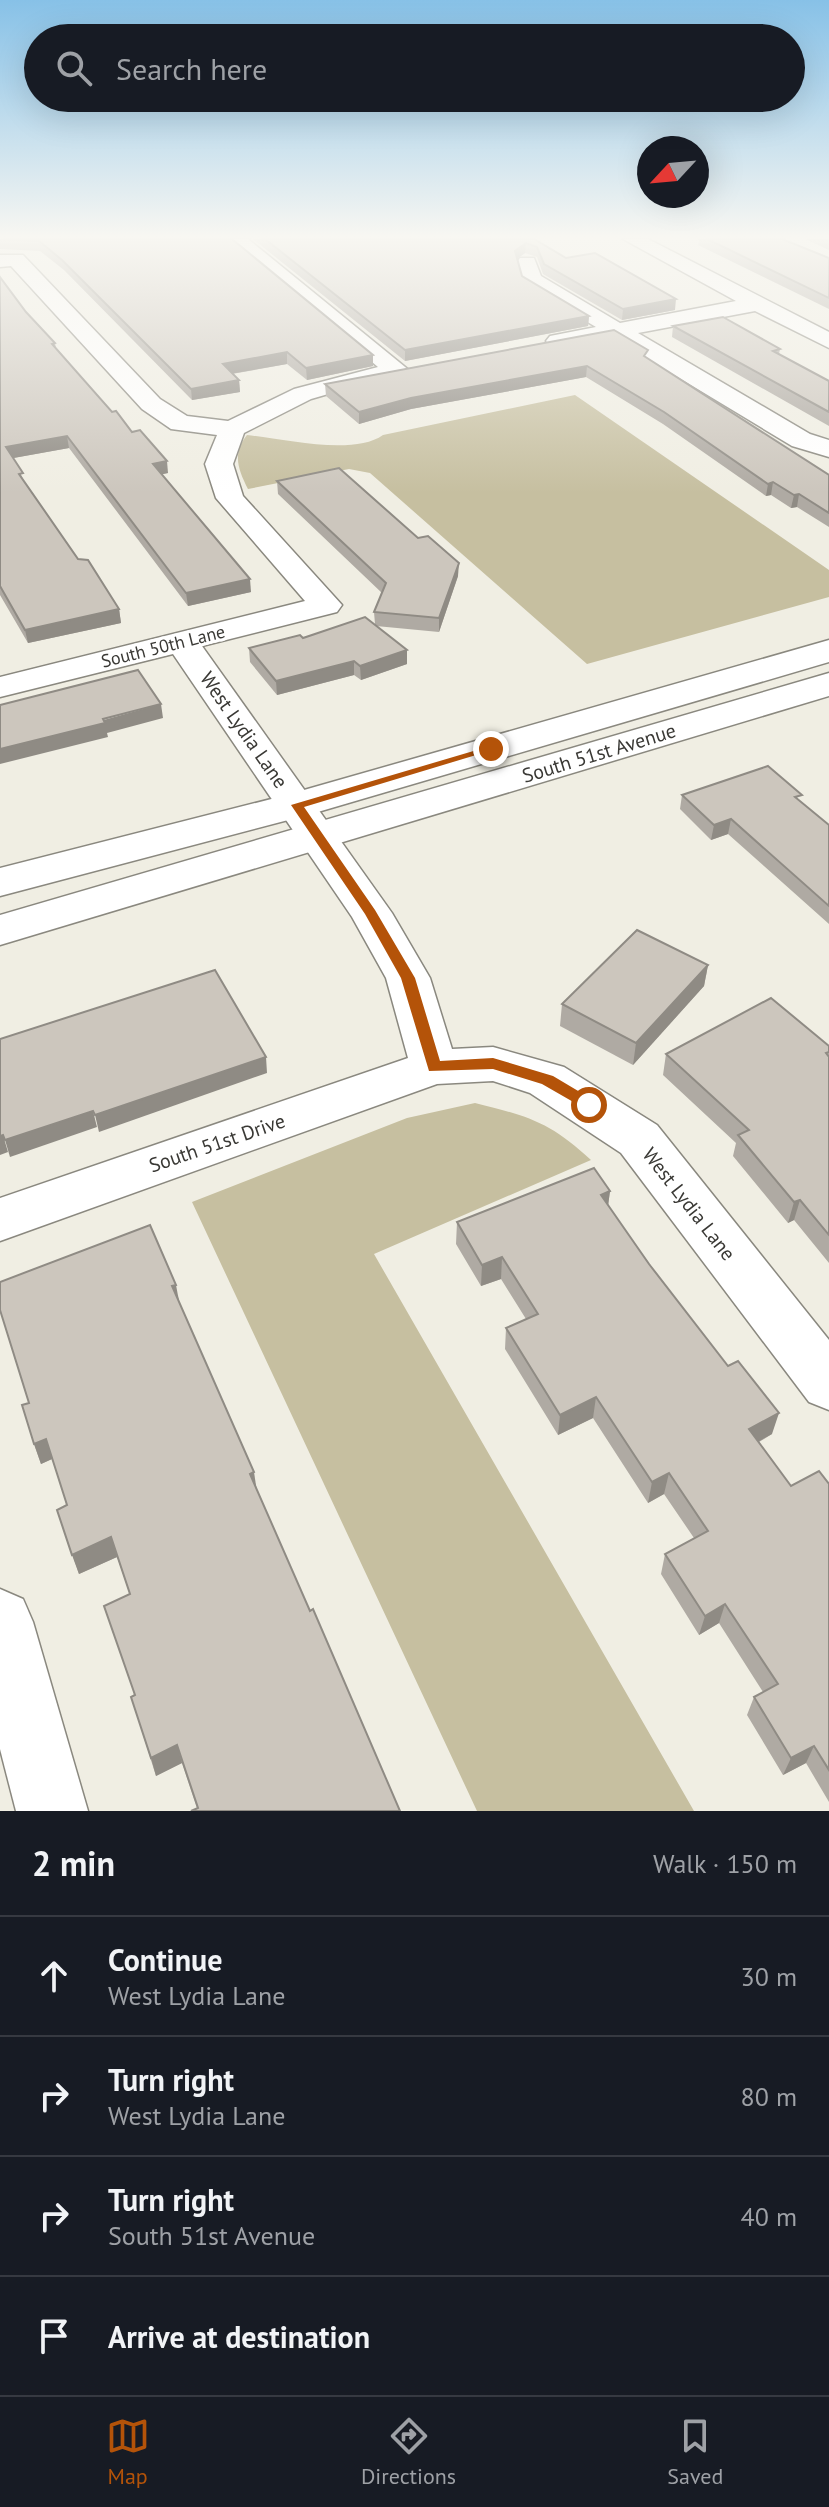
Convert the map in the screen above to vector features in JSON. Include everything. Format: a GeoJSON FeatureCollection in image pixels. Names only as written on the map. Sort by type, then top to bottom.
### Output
{"type":"FeatureCollection","features":[{"type":"Feature","properties":{"kind":"main road","name":"South 51st Avenue"},"geometry":{"type":"LineString","coordinates":[[0,930],[308,821],[829,651]]}},
{"type":"Feature","properties":{"kind":"main road","name":"South 51st Avenue"},"geometry":{"type":"LineString","coordinates":[[0,882],[308,821],[829,684]]}},
{"type":"Feature","properties":{"kind":"street"},"geometry":{"type":"LineString","coordinates":[[71,324],[151,404],[180,423],[232,429],[274,403],[318,387],[406,369],[347,324]]}},
{"type":"Feature","properties":{"kind":"street"},"geometry":{"type":"LineString","coordinates":[[607,324],[801,440],[829,449]]}},
{"type":"Feature","properties":{"kind":"street"},"geometry":{"type":"LineString","coordinates":[[539,345],[653,324]]}},
{"type":"Feature","properties":{"kind":"street"},"geometry":{"type":"LineString","coordinates":[[795,324],[829,341]]}},
{"type":"Feature","properties":{"kind":"street","name":"South 50th Lane"},"geometry":{"type":"LineString","coordinates":[[0,687],[326,605],[230,498],[219,464],[232,429]]}},
{"type":"Feature","properties":{"kind":"street","name":"West Lydia Lane"},"geometry":{"type":"LineString","coordinates":[[182,642],[371,913],[408,978],[434,1067],[493,1064],[547,1080],[639,1139],[829,1384]]}},
{"type":"Feature","properties":{"kind":"street","name":"South 51st Drive"},"geometry":{"type":"LineString","coordinates":[[0,1220],[434,1067]]}},
{"type":"Feature","properties":{"kind":"street"},"geometry":{"type":"LineString","coordinates":[[0,1622],[52,1811]]}},
{"type":"Feature","properties":{"kind":"shaded area"},"geometry":{"type":"Polygon","coordinates":[[[575,395],[829,570],[829,597],[587,664],[370,473],[349,469],[248,489],[239,468],[239,449],[247,435],[318,444],[355,444],[383,435],[575,395]]]}},
{"type":"Feature","properties":{"kind":"shaded area"},"geometry":{"type":"Polygon","coordinates":[[[475,1103],[538,1122],[591,1160],[374,1254],[694,1811],[477,1811],[192,1202],[407,1118],[475,1103]]]}},
{"type":"Feature","properties":{"kind":"building"},"geometry":{"type":"Polygon","coordinates":[[[0,324],[37,324],[112,412],[116,411],[132,432],[140,430],[167,461],[153,464],[250,579],[186,593],[67,436],[6,447],[23,473],[19,474],[78,559],[88,560],[119,609],[25,630],[0,586],[0,324]]]}},
{"type":"Feature","properties":{"kind":"building"},"geometry":{"type":"Polygon","coordinates":[[[126,324],[335,324],[373,355],[306,368],[287,352],[223,364],[239,380],[191,389],[126,324]]]}},
{"type":"Feature","properties":{"kind":"building"},"geometry":{"type":"Polygon","coordinates":[[[372,324],[548,324],[405,350],[372,324]]]}},
{"type":"Feature","properties":{"kind":"building"},"geometry":{"type":"Polygon","coordinates":[[[735,324],[780,349],[773,351],[829,381],[829,412],[673,326],[735,324]]]}},
{"type":"Feature","properties":{"kind":"building"},"geometry":{"type":"Polygon","coordinates":[[[614,330],[648,350],[644,356],[829,475],[829,513],[799,494],[794,495],[773,482],[768,484],[664,412],[587,366],[411,398],[359,412],[325,384],[614,330]]]}},
{"type":"Feature","properties":{"kind":"building"},"geometry":{"type":"Polygon","coordinates":[[[339,468],[418,538],[428,536],[459,563],[439,618],[374,612],[386,583],[277,481],[339,468]]]}},
{"type":"Feature","properties":{"kind":"building"},"geometry":{"type":"Polygon","coordinates":[[[365,617],[407,650],[360,666],[354,661],[276,681],[249,648],[300,635],[303,638],[365,617]]]}},
{"type":"Feature","properties":{"kind":"building"},"geometry":{"type":"Polygon","coordinates":[[[138,670],[161,704],[103,719],[105,723],[0,749],[0,705],[138,670]]]}},
{"type":"Feature","properties":{"kind":"building"},"geometry":{"type":"Polygon","coordinates":[[[768,766],[802,795],[795,797],[829,825],[829,906],[731,819],[714,825],[682,795],[768,766]]]}},
{"type":"Feature","properties":{"kind":"building"},"geometry":{"type":"Polygon","coordinates":[[[637,930],[708,965],[636,1043],[562,1004],[637,930]]]}},
{"type":"Feature","properties":{"kind":"building"},"geometry":{"type":"Polygon","coordinates":[[[215,970],[266,1057],[95,1115],[93,1111],[5,1140],[3,1135],[0,1136],[0,1039],[215,970]]]}},
{"type":"Feature","properties":{"kind":"building"},"geometry":{"type":"Polygon","coordinates":[[[771,998],[829,1046],[826,1053],[829,1057],[829,1235],[800,1200],[794,1202],[738,1135],[749,1130],[666,1054],[771,998]]]}},
{"type":"Feature","properties":{"kind":"building"},"geometry":{"type":"Polygon","coordinates":[[[594,1168],[610,1191],[601,1195],[649,1264],[728,1366],[738,1361],[779,1413],[749,1429],[791,1486],[819,1471],[829,1484],[829,1770],[814,1746],[791,1758],[754,1697],[778,1684],[725,1604],[705,1616],[665,1554],[708,1531],[669,1473],[652,1482],[596,1397],[560,1415],[506,1328],[538,1314],[502,1257],[482,1265],[457,1222],[594,1168]]]}},
{"type":"Feature","properties":{"kind":"building"},"geometry":{"type":"Polygon","coordinates":[[[150,1225],[176,1285],[172,1286],[254,1472],[250,1474],[310,1611],[313,1609],[400,1811],[191,1811],[198,1808],[177,1745],[151,1758],[131,1697],[135,1695],[104,1606],[130,1594],[111,1537],[72,1555],[57,1510],[67,1505],[46,1439],[34,1444],[22,1405],[29,1403],[0,1310],[0,1282],[150,1225]]]}},
{"type":"Feature","properties":{"kind":"route"},"geometry":{"type":"LineString","coordinates":[[491,749],[297,805],[371,913],[408,978],[434,1067],[493,1064],[547,1080],[589,1105]]}}]}
